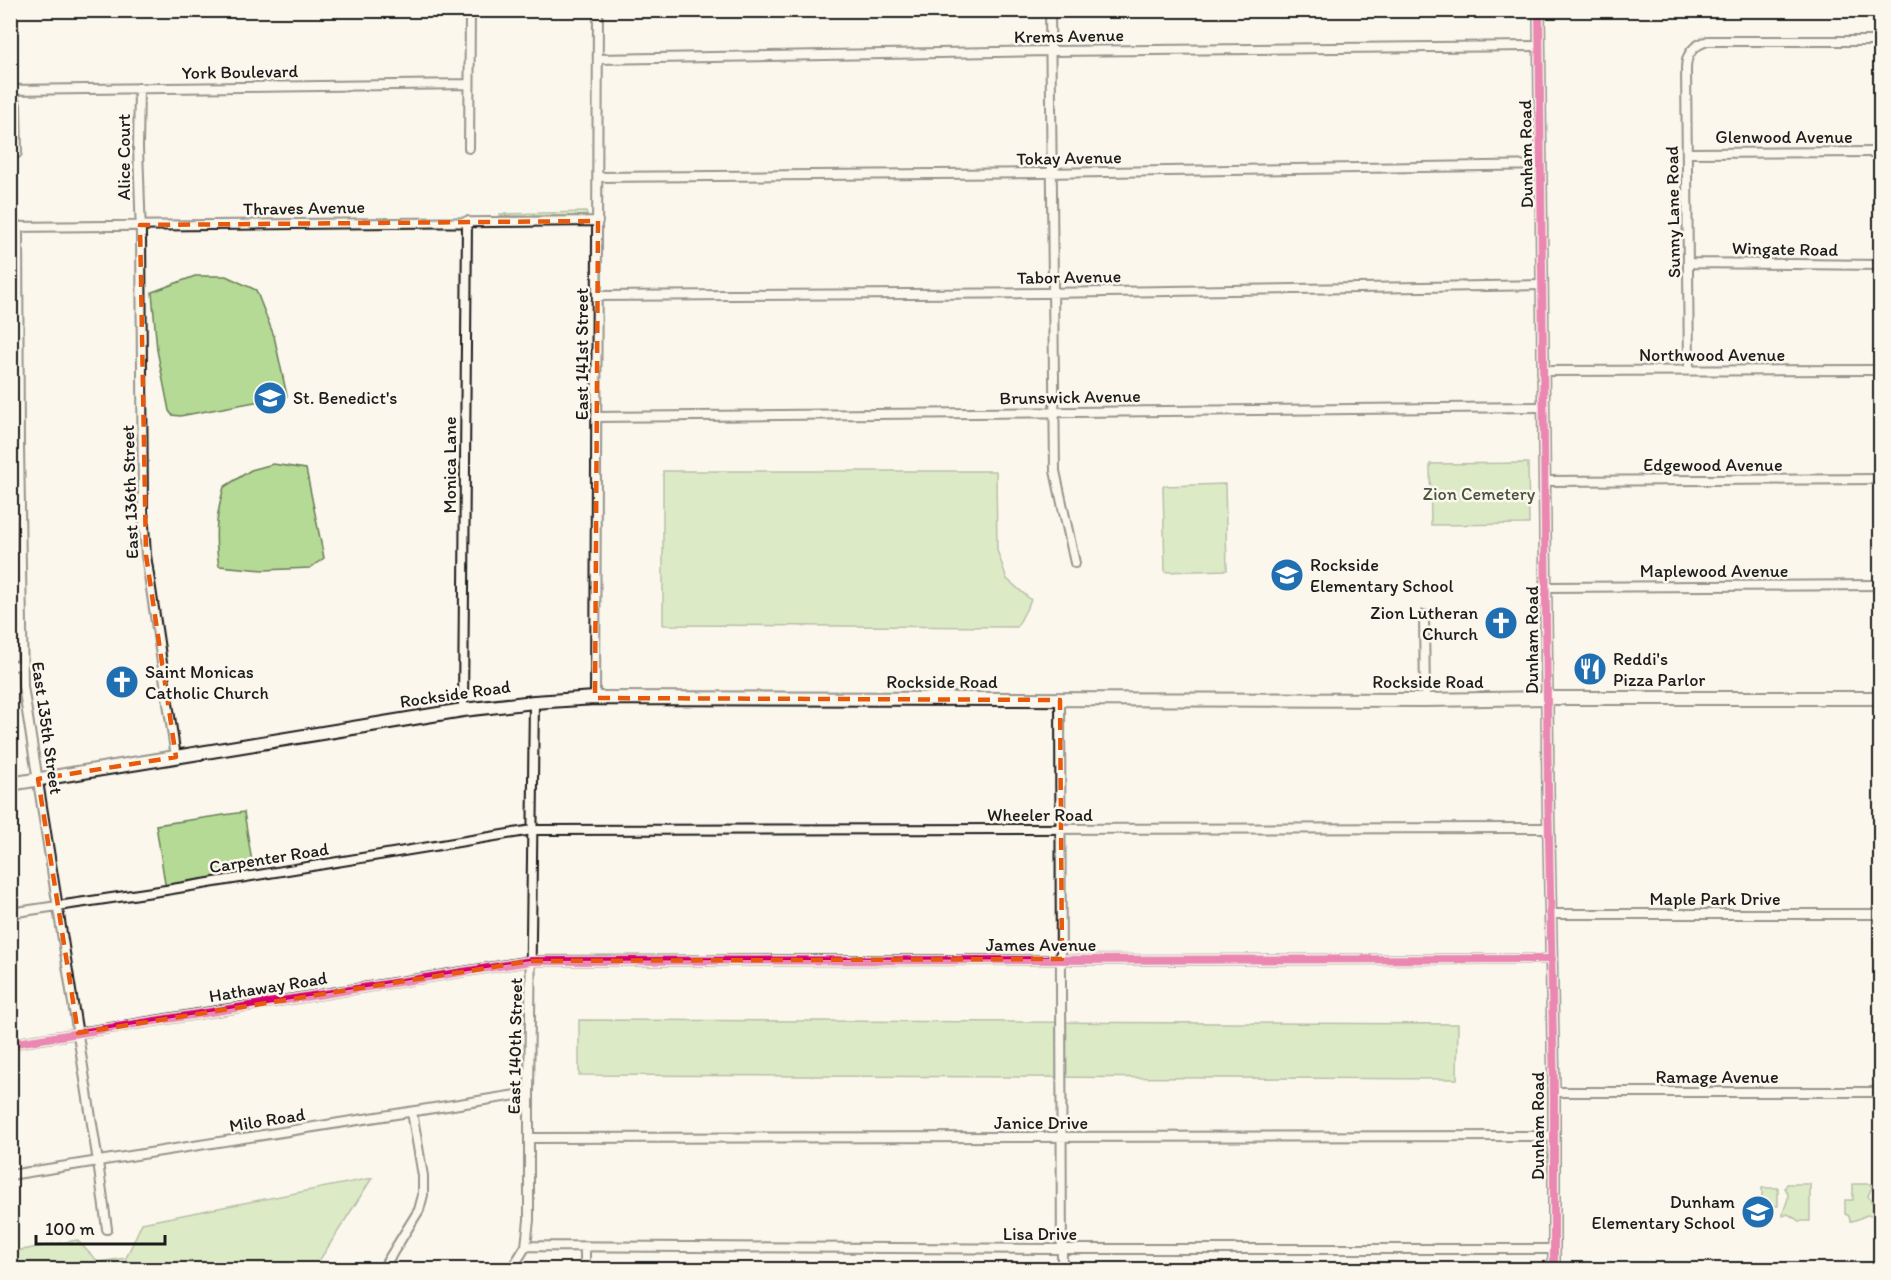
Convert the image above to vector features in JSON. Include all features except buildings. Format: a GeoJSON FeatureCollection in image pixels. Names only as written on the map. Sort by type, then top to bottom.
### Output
{"type":"FeatureCollection","features":[{"type":"Feature","properties":{"kind":"main road","name":"Rockside Road"},"geometry":{"type":"LineString","coordinates":[[10,784],[463,710],[595,698],[1425,700],[1881,698]]}},
{"type":"Feature","properties":{"kind":"street"},"geometry":{"type":"LineString","coordinates":[[469,148],[470,10]]}},
{"type":"Feature","properties":{"kind":"street","name":"East 141st Street"},"geometry":{"type":"LineString","coordinates":[[595,698],[598,10]]}},
{"type":"Feature","properties":{"kind":"street"},"geometry":{"type":"LineString","coordinates":[[1050,10],[1055,471],[1075,563]]}},
{"type":"Feature","properties":{"kind":"street","name":"Dunham Road"},"geometry":{"type":"LineString","coordinates":[[1539,10],[1548,828],[1554,1092],[1554,1269]]}},
{"type":"Feature","properties":{"kind":"street","name":"Sunny Lane Road"},"geometry":{"type":"LineString","coordinates":[[1689,370],[1686,61],[1688,54],[1695,46],[1708,41],[1881,41]]}},
{"type":"Feature","properties":{"kind":"street","name":"Krems Avenue"},"geometry":{"type":"LineString","coordinates":[[598,58],[1540,45]]}},
{"type":"Feature","properties":{"kind":"street","name":"York Boulevard"},"geometry":{"type":"LineString","coordinates":[[10,90],[469,84]]}},
{"type":"Feature","properties":{"kind":"street","name":"Alice Court"},"geometry":{"type":"LineString","coordinates":[[139,88],[140,225]]}},
{"type":"Feature","properties":{"kind":"street"},"geometry":{"type":"LineString","coordinates":[[10,90],[16,105],[17,153]]}},
{"type":"Feature","properties":{"kind":"street","name":"Glenwood Avenue"},"geometry":{"type":"LineString","coordinates":[[1687,153],[1881,152]]}},
{"type":"Feature","properties":{"kind":"street","name":"Tokay Avenue"},"geometry":{"type":"LineString","coordinates":[[598,177],[1541,165]]}},
{"type":"Feature","properties":{"kind":"street","name":"Monica Lane"},"geometry":{"type":"LineString","coordinates":[[463,710],[466,221]]}},
{"type":"Feature","properties":{"kind":"street","name":"Thraves Avenue"},"geometry":{"type":"LineString","coordinates":[[14,226],[598,221]]}},
{"type":"Feature","properties":{"kind":"street","name":"East 136th Street"},"geometry":{"type":"LineString","coordinates":[[140,225],[144,536],[176,757]]}},
{"type":"Feature","properties":{"kind":"street","name":"East 135th Street"},"geometry":{"type":"LineString","coordinates":[[14,226],[17,554],[26,713],[78,1033],[106,1229]]}},
{"type":"Feature","properties":{"kind":"street","name":"Wingate Road"},"geometry":{"type":"LineString","coordinates":[[1688,263],[1881,265]]}},
{"type":"Feature","properties":{"kind":"street","name":"Tabor Avenue"},"geometry":{"type":"LineString","coordinates":[[597,296],[1053,293],[1542,285]]}},
{"type":"Feature","properties":{"kind":"street","name":"Northwood Avenue"},"geometry":{"type":"LineString","coordinates":[[1543,371],[1881,370]]}},
{"type":"Feature","properties":{"kind":"street","name":"Brunswick Avenue"},"geometry":{"type":"LineString","coordinates":[[596,417],[1543,407]]}},
{"type":"Feature","properties":{"kind":"street","name":"Edgewood Avenue"},"geometry":{"type":"LineString","coordinates":[[1545,481],[1881,479]]}},
{"type":"Feature","properties":{"kind":"street","name":"Maplewood Avenue"},"geometry":{"type":"LineString","coordinates":[[1547,587],[1881,585]]}},
{"type":"Feature","properties":{"kind":"street"},"geometry":{"type":"LineString","coordinates":[[1424,615],[1425,700]]}},
{"type":"Feature","properties":{"kind":"street"},"geometry":{"type":"LineString","coordinates":[[10,666],[22,665]]}},
{"type":"Feature","properties":{"kind":"street"},"geometry":{"type":"LineString","coordinates":[[1060,700],[1062,1269]]}},
{"type":"Feature","properties":{"kind":"street","name":"East 140th Street"},"geometry":{"type":"LineString","coordinates":[[526,1246],[529,1220],[534,702]]}},
{"type":"Feature","properties":{"kind":"street","name":"Wheeler Road"},"geometry":{"type":"LineString","coordinates":[[532,830],[1548,828]]}},
{"type":"Feature","properties":{"kind":"street","name":"Carpenter Road"},"geometry":{"type":"LineString","coordinates":[[10,913],[532,830]]}},
{"type":"Feature","properties":{"kind":"street","name":"Maple Park Drive"},"geometry":{"type":"LineString","coordinates":[[1550,914],[1881,914]]}},
{"type":"Feature","properties":{"kind":"street","name":"James Avenue"},"geometry":{"type":"LineString","coordinates":[[531,961],[1552,959]]}},
{"type":"Feature","properties":{"kind":"street","name":"Hathaway Road"},"geometry":{"type":"LineString","coordinates":[[10,1044],[531,961]]}},
{"type":"Feature","properties":{"kind":"street","name":"Ramage Avenue"},"geometry":{"type":"LineString","coordinates":[[1554,1092],[1881,1092]]}},
{"type":"Feature","properties":{"kind":"street","name":"Milo Road"},"geometry":{"type":"LineString","coordinates":[[10,1175],[529,1093]]}},
{"type":"Feature","properties":{"kind":"street"},"geometry":{"type":"LineString","coordinates":[[382,1269],[419,1210],[423,1195],[423,1176],[412,1112]]}},
{"type":"Feature","properties":{"kind":"street","name":"Janice Drive"},"geometry":{"type":"LineString","coordinates":[[529,1138],[1553,1136]]}},
{"type":"Feature","properties":{"kind":"street"},"geometry":{"type":"LineString","coordinates":[[511,1269],[526,1246]]}},
{"type":"Feature","properties":{"kind":"street","name":"Lisa Drive"},"geometry":{"type":"LineString","coordinates":[[526,1246],[1554,1249]]}},
{"type":"Feature","properties":{"kind":"street"},"geometry":{"type":"LineString","coordinates":[[585,1247],[585,1269]]}},
{"type":"Feature","properties":{"kind":"highlighted area"},"geometry":{"type":"Polygon","coordinates":[[[598,221],[595,698],[1060,700],[1062,959],[531,961],[78,1033],[38,779],[176,757],[146,555],[140,225],[598,221]]]}},
{"type":"Feature","properties":{"kind":"green space"},"geometry":{"type":"Polygon","coordinates":[[[586,212],[587,215],[583,216],[500,216],[500,214],[586,212]]]}},
{"type":"Feature","properties":{"kind":"green space"},"geometry":{"type":"Polygon","coordinates":[[[195,276],[226,276],[256,290],[274,336],[287,396],[180,416],[172,415],[169,411],[157,350],[152,292],[195,276]]]}},
{"type":"Feature","properties":{"kind":"green space","name":"Zion Cemetery"},"geometry":{"type":"Polygon","coordinates":[[[1528,463],[1529,524],[1431,525],[1430,464],[1528,463]]]}},
{"type":"Feature","properties":{"kind":"green space"},"geometry":{"type":"Polygon","coordinates":[[[273,464],[306,469],[324,558],[310,568],[264,570],[219,566],[217,526],[224,487],[251,470],[273,464]]]}},
{"type":"Feature","properties":{"kind":"green space"},"geometry":{"type":"Polygon","coordinates":[[[663,471],[996,471],[997,550],[1007,579],[1031,600],[1017,627],[663,625],[663,471]]]}},
{"type":"Feature","properties":{"kind":"green space"},"geometry":{"type":"Polygon","coordinates":[[[1225,484],[1227,570],[1165,572],[1163,486],[1225,484]]]}},
{"type":"Feature","properties":{"kind":"green space"},"geometry":{"type":"Polygon","coordinates":[[[244,812],[254,875],[166,890],[156,825],[244,812]]]}},
{"type":"Feature","properties":{"kind":"green space"},"geometry":{"type":"Polygon","coordinates":[[[579,1020],[1458,1024],[1457,1079],[579,1075],[579,1020]]]}},
{"type":"Feature","properties":{"kind":"green space"},"geometry":{"type":"Polygon","coordinates":[[[372,1178],[314,1269],[11,1269],[11,1252],[77,1240],[98,1262],[126,1258],[142,1223],[372,1178]]]}},
{"type":"Feature","properties":{"kind":"green space"},"geometry":{"type":"Polygon","coordinates":[[[1787,1184],[1810,1184],[1810,1221],[1799,1221],[1788,1214],[1783,1216],[1788,1198],[1785,1188],[1787,1184]]]}},
{"type":"Feature","properties":{"kind":"green space"},"geometry":{"type":"Polygon","coordinates":[[[1853,1184],[1870,1184],[1872,1187],[1868,1196],[1875,1207],[1875,1213],[1850,1221],[1849,1216],[1845,1214],[1845,1200],[1853,1200],[1853,1184]]]}},
{"type":"Feature","properties":{"kind":"green space"},"geometry":{"type":"Polygon","coordinates":[[[1762,1188],[1778,1188],[1778,1206],[1762,1206],[1762,1188]]]}},
{"type":"Feature","properties":{"kind":"cycle path"},"geometry":{"type":"LineString","coordinates":[[1539,10],[1554,1092],[1554,1270]]}},
{"type":"Feature","properties":{"kind":"cycle path"},"geometry":{"type":"LineString","coordinates":[[10,1044],[531,961],[1552,959]]}},
{"type":"Feature","properties":{"kind":"place","name":"St. Benedict's"},"geometry":{"type":"Point","coordinates":[270,398]}},
{"type":"Feature","properties":{"kind":"place","name":"Rockside Elementary School"},"geometry":{"type":"Point","coordinates":[1287,575]}},
{"type":"Feature","properties":{"kind":"place","name":"Zion Lutheran Church"},"geometry":{"type":"Point","coordinates":[1501,623]}},
{"type":"Feature","properties":{"kind":"place","name":"Reddi's Pizza Parlor"},"geometry":{"type":"Point","coordinates":[1590,669]}},
{"type":"Feature","properties":{"kind":"place","name":"Saint Monicas Catholic Church"},"geometry":{"type":"Point","coordinates":[122,682]}},
{"type":"Feature","properties":{"kind":"place","name":"Dunham Elementary School"},"geometry":{"type":"Point","coordinates":[1758,1212]}}]}
